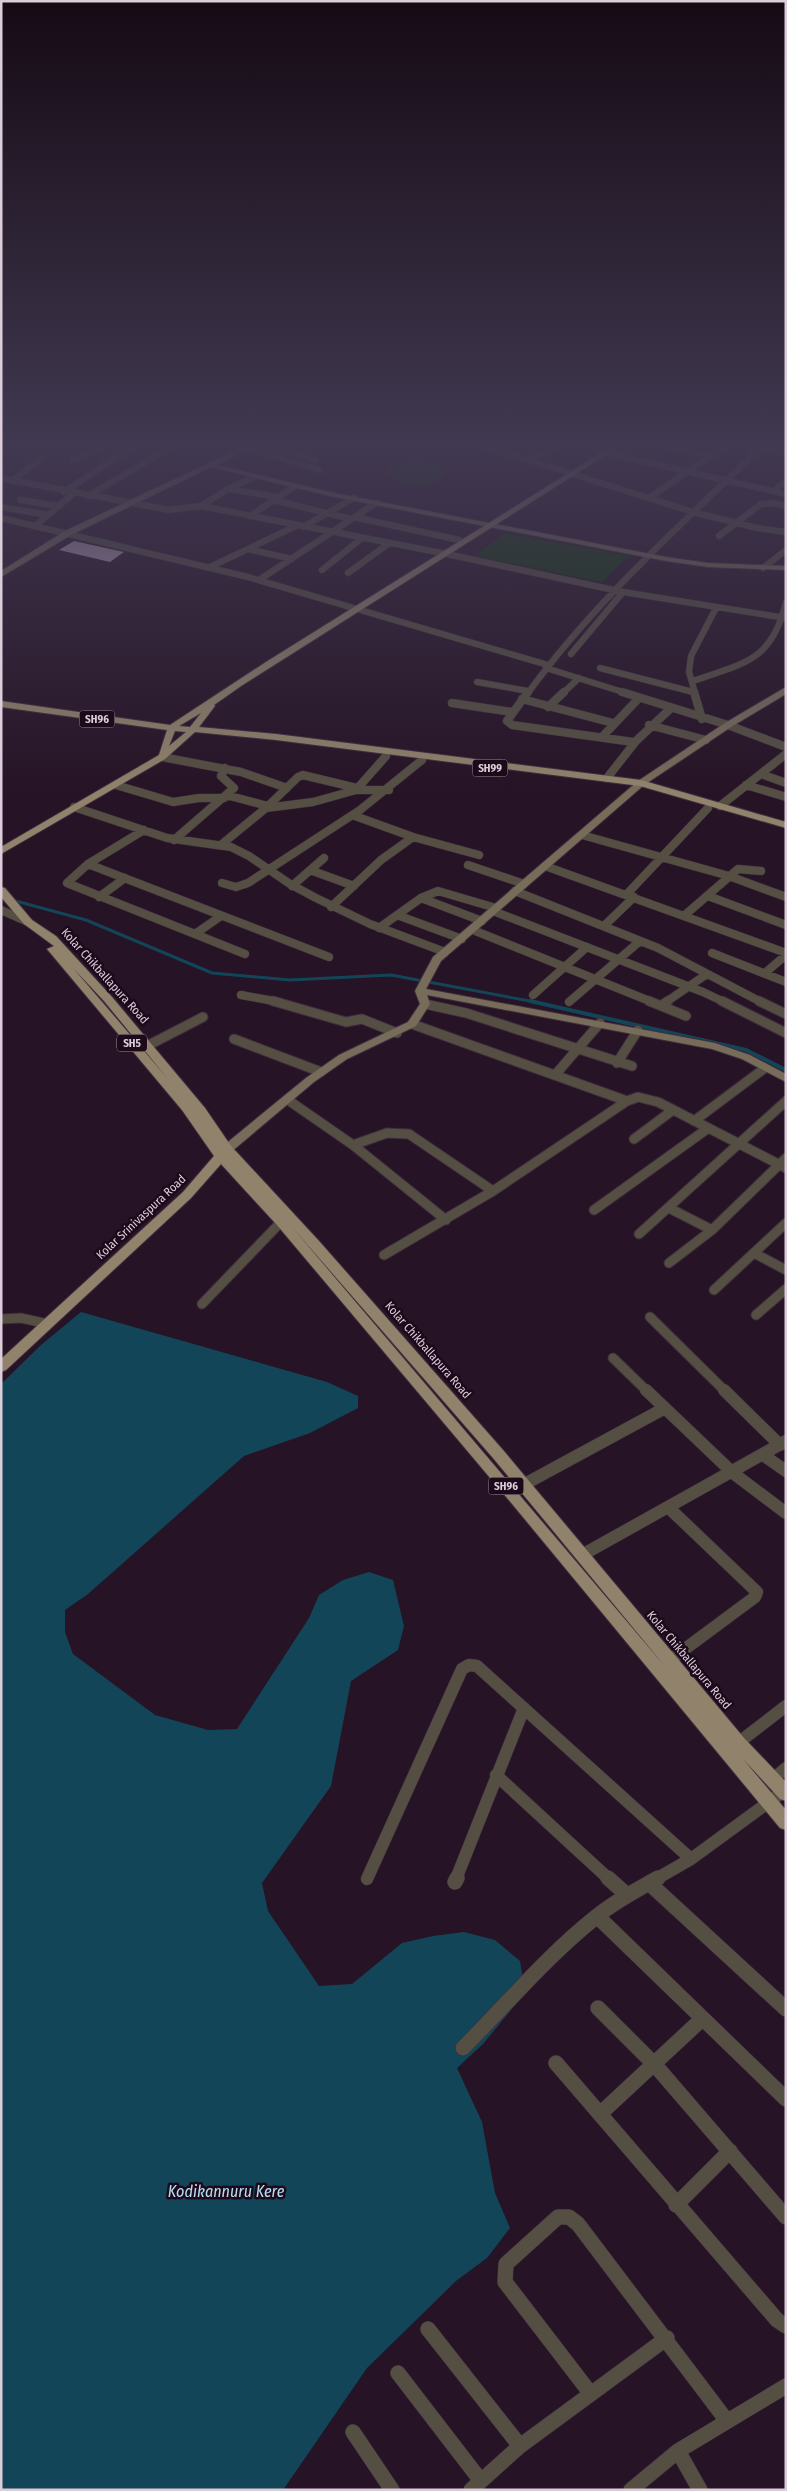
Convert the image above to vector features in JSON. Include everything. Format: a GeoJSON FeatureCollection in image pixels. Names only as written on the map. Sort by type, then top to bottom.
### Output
{"type":"FeatureCollection","features":[{"type":"Feature","properties":{"kind":"main road"},"geometry":{"type":"LineString","coordinates":[[163,752],[171,730],[185,718],[285,652],[434,562]]}},
{"type":"Feature","properties":{"kind":"main road"},"geometry":{"type":"LineString","coordinates":[[1,850],[74,807],[116,785],[163,752],[191,732],[213,701]]}},
{"type":"Feature","properties":{"kind":"main road","name":"SH96"},"geometry":{"type":"LineString","coordinates":[[1,704],[155,729]]}},
{"type":"Feature","properties":{"kind":"main road","name":"SH96"},"geometry":{"type":"LineString","coordinates":[[1,709],[51,720],[191,732]]}},
{"type":"Feature","properties":{"kind":"main road"},"geometry":{"type":"LineString","coordinates":[[163,752],[155,729],[185,718]]}},
{"type":"Feature","properties":{"kind":"main road"},"geometry":{"type":"LineString","coordinates":[[201,720],[204,728],[217,732]]}},
{"type":"Feature","properties":{"kind":"main road","name":"SH99"},"geometry":{"type":"LineString","coordinates":[[191,732],[217,732],[606,778],[786,824]]}},
{"type":"Feature","properties":{"kind":"main road","name":"SH99"},"geometry":{"type":"LineString","coordinates":[[191,732],[639,786],[786,830]]}},
{"type":"Feature","properties":{"kind":"main road","name":"SH5"},"geometry":{"type":"LineString","coordinates":[[1,890],[27,919],[42,932],[44,940],[224,1152]]}},
{"type":"Feature","properties":{"kind":"main road","name":"Kolar Chikballapura Road"},"geometry":{"type":"LineString","coordinates":[[42,932],[52,938],[202,1110],[224,1152],[281,1222],[518,1501],[786,1823]]}},
{"type":"Feature","properties":{"kind":"main road","name":"Kolar Chikballapura Road"},"geometry":{"type":"LineString","coordinates":[[224,1152],[315,1244],[523,1485],[738,1743],[785,1793]]}},
{"type":"Feature","properties":{"kind":"main road","name":"Kolar Srinivaspura Road"},"geometry":{"type":"LineString","coordinates":[[1,1367],[187,1195],[224,1152]]}},
{"type":"Feature","properties":{"kind":"street"},"geometry":{"type":"LineString","coordinates":[[1,575],[21,562]]}},
{"type":"Feature","properties":{"kind":"street"},"geometry":{"type":"LineString","coordinates":[[187,562],[259,580],[547,666],[670,709],[728,725],[786,747]]}},
{"type":"Feature","properties":{"kind":"street"},"geometry":{"type":"LineString","coordinates":[[210,568],[222,562]]}},
{"type":"Feature","properties":{"kind":"street"},"geometry":{"type":"LineString","coordinates":[[259,580],[287,562]]}},
{"type":"Feature","properties":{"kind":"street"},"geometry":{"type":"LineString","coordinates":[[322,570],[332,562]]}},
{"type":"Feature","properties":{"kind":"street"},"geometry":{"type":"LineString","coordinates":[[348,574],[364,562]]}},
{"type":"Feature","properties":{"kind":"street"},"geometry":{"type":"LineString","coordinates":[[485,562],[624,592],[785,618]]}},
{"type":"Feature","properties":{"kind":"street"},"geometry":{"type":"LineString","coordinates":[[634,742],[512,724],[507,721],[547,666],[641,562]]}},
{"type":"Feature","properties":{"kind":"street"},"geometry":{"type":"LineString","coordinates":[[691,562],[708,565],[786,568]]}},
{"type":"Feature","properties":{"kind":"street"},"geometry":{"type":"LineString","coordinates":[[763,568],[770,562]]}},
{"type":"Feature","properties":{"kind":"street"},"geometry":{"type":"LineString","coordinates":[[571,654],[624,592]]}},
{"type":"Feature","properties":{"kind":"street"},"geometry":{"type":"LineString","coordinates":[[693,681],[734,668],[761,653],[779,632],[785,618],[786,602]]}},
{"type":"Feature","properties":{"kind":"street"},"geometry":{"type":"LineString","coordinates":[[702,719],[689,672],[691,656],[716,608]]}},
{"type":"Feature","properties":{"kind":"street"},"geometry":{"type":"LineString","coordinates":[[600,668],[693,692]]}},
{"type":"Feature","properties":{"kind":"street"},"geometry":{"type":"LineString","coordinates":[[548,707],[579,678]]}},
{"type":"Feature","properties":{"kind":"street"},"geometry":{"type":"LineString","coordinates":[[477,682],[528,691]]}},
{"type":"Feature","properties":{"kind":"street"},"geometry":{"type":"LineString","coordinates":[[224,1152],[343,1056],[397,1033],[412,1024],[425,1004],[421,989],[432,972],[437,959],[639,786],[728,725],[786,690]]}},
{"type":"Feature","properties":{"kind":"street"},"geometry":{"type":"LineString","coordinates":[[602,737],[613,723],[639,698]]}},
{"type":"Feature","properties":{"kind":"street"},"geometry":{"type":"LineString","coordinates":[[522,699],[613,723]]}},
{"type":"Feature","properties":{"kind":"street"},"geometry":{"type":"LineString","coordinates":[[452,703],[512,712]]}},
{"type":"Feature","properties":{"kind":"street"},"geometry":{"type":"LineString","coordinates":[[606,778],[649,725],[670,709]]}},
{"type":"Feature","properties":{"kind":"street"},"geometry":{"type":"LineString","coordinates":[[649,725],[706,740]]}},
{"type":"Feature","properties":{"kind":"street"},"geometry":{"type":"LineString","coordinates":[[163,752],[264,778],[286,788]]}},
{"type":"Feature","properties":{"kind":"street"},"geometry":{"type":"LineString","coordinates":[[720,806],[786,754]]}},
{"type":"Feature","properties":{"kind":"street"},"geometry":{"type":"LineString","coordinates":[[116,785],[173,802],[225,797],[267,807],[313,802],[357,789],[386,756]]}},
{"type":"Feature","properties":{"kind":"street"},"geometry":{"type":"LineString","coordinates":[[222,883],[236,887],[242,886],[271,869],[355,816],[389,790],[422,760]]}},
{"type":"Feature","properties":{"kind":"street"},"geometry":{"type":"LineString","coordinates":[[174,840],[234,788],[221,776],[225,768]]}},
{"type":"Feature","properties":{"kind":"street"},"geometry":{"type":"LineString","coordinates":[[761,774],[786,783]]}},
{"type":"Feature","properties":{"kind":"street"},"geometry":{"type":"LineString","coordinates":[[222,844],[303,775],[357,789],[389,790]]}},
{"type":"Feature","properties":{"kind":"street"},"geometry":{"type":"LineString","coordinates":[[746,785],[786,797]]}},
{"type":"Feature","properties":{"kind":"street"},"geometry":{"type":"LineString","coordinates":[[74,807],[174,840],[222,844],[244,853],[271,869],[292,886],[331,907],[379,928],[445,952]]}},
{"type":"Feature","properties":{"kind":"street"},"geometry":{"type":"LineString","coordinates":[[604,926],[662,857],[708,808]]}},
{"type":"Feature","properties":{"kind":"street"},"geometry":{"type":"LineString","coordinates":[[355,816],[413,837],[479,855]]}},
{"type":"Feature","properties":{"kind":"street"},"geometry":{"type":"LineString","coordinates":[[144,830],[88,864],[67,883],[245,954]]}},
{"type":"Feature","properties":{"kind":"street"},"geometry":{"type":"LineString","coordinates":[[582,835],[728,876],[786,897]]}},
{"type":"Feature","properties":{"kind":"street"},"geometry":{"type":"LineString","coordinates":[[331,907],[381,860],[413,837]]}},
{"type":"Feature","properties":{"kind":"street"},"geometry":{"type":"LineString","coordinates":[[292,886],[324,858]]}},
{"type":"Feature","properties":{"kind":"street"},"geometry":{"type":"LineString","coordinates":[[88,864],[329,957]]}},
{"type":"Feature","properties":{"kind":"street"},"geometry":{"type":"LineString","coordinates":[[468,865],[524,884]]}},
{"type":"Feature","properties":{"kind":"street"},"geometry":{"type":"LineString","coordinates":[[545,866],[786,954],[765,974]]}},
{"type":"Feature","properties":{"kind":"street"},"geometry":{"type":"LineString","coordinates":[[684,916],[728,876],[743,868],[761,871]]}},
{"type":"Feature","properties":{"kind":"street"},"geometry":{"type":"LineString","coordinates":[[310,870],[354,886]]}},
{"type":"Feature","properties":{"kind":"street"},"geometry":{"type":"LineString","coordinates":[[99,897],[125,878]]}},
{"type":"Feature","properties":{"kind":"street"},"geometry":{"type":"LineString","coordinates":[[515,891],[678,957],[737,991],[784,1011]]}},
{"type":"Feature","properties":{"kind":"street"},"geometry":{"type":"LineString","coordinates":[[379,928],[421,898],[434,892],[444,892],[494,909],[687,986],[786,1033]]}},
{"type":"Feature","properties":{"kind":"street"},"geometry":{"type":"LineString","coordinates":[[708,896],[786,925]]}},
{"type":"Feature","properties":{"kind":"street"},"geometry":{"type":"LineString","coordinates":[[421,898],[482,921]]}},
{"type":"Feature","properties":{"kind":"street"},"geometry":{"type":"LineString","coordinates":[[1,910],[27,919]]}},
{"type":"Feature","properties":{"kind":"street"},"geometry":{"type":"LineString","coordinates":[[397,915],[462,939]]}},
{"type":"Feature","properties":{"kind":"street"},"geometry":{"type":"LineString","coordinates":[[195,934],[221,916]]}},
{"type":"Feature","properties":{"kind":"street"},"geometry":{"type":"LineString","coordinates":[[473,930],[686,1016]]}},
{"type":"Feature","properties":{"kind":"street"},"geometry":{"type":"LineString","coordinates":[[569,1002],[640,941]]}},
{"type":"Feature","properties":{"kind":"street"},"geometry":{"type":"LineString","coordinates":[[533,995],[587,947]]}},
{"type":"Feature","properties":{"kind":"street"},"geometry":{"type":"LineString","coordinates":[[712,952],[786,982]]}},
{"type":"Feature","properties":{"kind":"street"},"geometry":{"type":"LineString","coordinates":[[661,1006],[687,986],[707,974]]}},
{"type":"Feature","properties":{"kind":"street"},"geometry":{"type":"LineString","coordinates":[[421,989],[638,1030],[731,1051],[786,1079]]}},
{"type":"Feature","properties":{"kind":"street"},"geometry":{"type":"LineString","coordinates":[[241,995],[287,1004],[346,1022],[362,1019],[397,1033]]}},
{"type":"Feature","properties":{"kind":"street"},"geometry":{"type":"LineString","coordinates":[[425,1004],[466,1013],[578,1051],[632,1066]]}},
{"type":"Feature","properties":{"kind":"street"},"geometry":{"type":"LineString","coordinates":[[147,1046],[203,1017]]}},
{"type":"Feature","properties":{"kind":"street"},"geometry":{"type":"LineString","coordinates":[[555,1075],[578,1051],[600,1023]]}},
{"type":"Feature","properties":{"kind":"street"},"geometry":{"type":"LineString","coordinates":[[412,1024],[627,1101]]}},
{"type":"Feature","properties":{"kind":"street"},"geometry":{"type":"LineString","coordinates":[[616,1062],[638,1030]]}},
{"type":"Feature","properties":{"kind":"street"},"geometry":{"type":"LineString","coordinates":[[234,1039],[321,1072]]}},
{"type":"Feature","properties":{"kind":"street"},"geometry":{"type":"LineString","coordinates":[[694,1121],[765,1068]]}},
{"type":"Feature","properties":{"kind":"street"},"geometry":{"type":"LineString","coordinates":[[384,1255],[493,1191],[627,1101],[638,1097],[649,1098],[735,1144],[783,1163],[712,1230],[669,1263]]}},
{"type":"Feature","properties":{"kind":"street"},"geometry":{"type":"LineString","coordinates":[[288,1100],[353,1145],[446,1220]]}},
{"type":"Feature","properties":{"kind":"street"},"geometry":{"type":"LineString","coordinates":[[638,1234],[669,1208],[735,1144],[786,1101]]}},
{"type":"Feature","properties":{"kind":"street"},"geometry":{"type":"LineString","coordinates":[[634,1139],[673,1110]]}},
{"type":"Feature","properties":{"kind":"street"},"geometry":{"type":"LineString","coordinates":[[594,1210],[707,1128]]}},
{"type":"Feature","properties":{"kind":"street"},"geometry":{"type":"LineString","coordinates":[[353,1145],[385,1132],[397,1131],[409,1134],[493,1191]]}},
{"type":"Feature","properties":{"kind":"street"},"geometry":{"type":"LineString","coordinates":[[669,1208],[712,1230]]}},
{"type":"Feature","properties":{"kind":"street"},"geometry":{"type":"LineString","coordinates":[[202,1304],[281,1222]]}},
{"type":"Feature","properties":{"kind":"street"},"geometry":{"type":"LineString","coordinates":[[714,1290],[786,1223]]}},
{"type":"Feature","properties":{"kind":"street"},"geometry":{"type":"LineString","coordinates":[[754,1253],[786,1270]]}},
{"type":"Feature","properties":{"kind":"street"},"geometry":{"type":"LineString","coordinates":[[756,1315],[786,1290]]}},
{"type":"Feature","properties":{"kind":"street"},"geometry":{"type":"LineString","coordinates":[[582,1555],[783,1443],[650,1317]]}},
{"type":"Feature","properties":{"kind":"street"},"geometry":{"type":"LineString","coordinates":[[1,1319],[21,1318],[48,1324]]}},
{"type":"Feature","properties":{"kind":"street"},"geometry":{"type":"LineString","coordinates":[[613,1358],[732,1473],[786,1513]]}},
{"type":"Feature","properties":{"kind":"street"},"geometry":{"type":"LineString","coordinates":[[523,1485],[665,1408]]}},
{"type":"Feature","properties":{"kind":"street"},"geometry":{"type":"LineString","coordinates":[[764,1455],[786,1471]]}},
{"type":"Feature","properties":{"kind":"street"},"geometry":{"type":"LineString","coordinates":[[656,1668],[670,1660],[755,1597],[757,1592],[669,1508]]}},
{"type":"Feature","properties":{"kind":"street"},"geometry":{"type":"LineString","coordinates":[[367,1879],[462,1669],[469,1665],[477,1666],[691,1859]]}},
{"type":"Feature","properties":{"kind":"street"},"geometry":{"type":"LineString","coordinates":[[738,1743],[786,1706]]}},
{"type":"Feature","properties":{"kind":"street"},"geometry":{"type":"LineString","coordinates":[[455,1882],[524,1708]]}},
{"type":"Feature","properties":{"kind":"street"},"geometry":{"type":"LineString","coordinates":[[772,1779],[786,1768]]}},
{"type":"Feature","properties":{"kind":"street"},"geometry":{"type":"LineString","coordinates":[[496,1775],[627,1895]]}},
{"type":"Feature","properties":{"kind":"street"},"geometry":{"type":"LineString","coordinates":[[463,2048],[570,1940],[597,1916],[627,1895],[691,1859],[768,1802],[785,1793]]}},
{"type":"Feature","properties":{"kind":"street"},"geometry":{"type":"LineString","coordinates":[[649,1883],[786,2009]]}},
{"type":"Feature","properties":{"kind":"street"},"geometry":{"type":"LineString","coordinates":[[597,1916],[786,2099]]}},
{"type":"Feature","properties":{"kind":"street"},"geometry":{"type":"LineString","coordinates":[[598,2008],[655,2065],[786,2217]]}},
{"type":"Feature","properties":{"kind":"street"},"geometry":{"type":"LineString","coordinates":[[600,2114],[655,2065],[702,2019]]}},
{"type":"Feature","properties":{"kind":"street"},"geometry":{"type":"LineString","coordinates":[[556,2063],[676,2206],[777,2320],[786,2326]]}},
{"type":"Feature","properties":{"kind":"street"},"geometry":{"type":"LineString","coordinates":[[676,2206],[730,2151]]}},
{"type":"Feature","properties":{"kind":"street"},"geometry":{"type":"LineString","coordinates":[[591,2394],[505,2282],[506,2264],[558,2217],[570,2217],[578,2224],[667,2338],[727,2421]]}},
{"type":"Feature","properties":{"kind":"street"},"geometry":{"type":"LineString","coordinates":[[428,2329],[520,2446]]}},
{"type":"Feature","properties":{"kind":"street"},"geometry":{"type":"LineString","coordinates":[[398,2373],[476,2485],[520,2446],[667,2338]]}},
{"type":"Feature","properties":{"kind":"street"},"geometry":{"type":"LineString","coordinates":[[632,2490],[678,2451],[786,2386]]}},
{"type":"Feature","properties":{"kind":"street"},"geometry":{"type":"LineString","coordinates":[[353,2432],[392,2490]]}},
{"type":"Feature","properties":{"kind":"street"},"geometry":{"type":"LineString","coordinates":[[678,2451],[700,2490]]}},
{"type":"Feature","properties":{"kind":"green space"},"geometry":{"type":"Polygon","coordinates":[[[506,562],[623,562],[602,582],[506,562]]]}},
{"type":"Feature","properties":{"kind":"water","name":"Kodikannuru Kere"},"geometry":{"type":"Polygon","coordinates":[[[81,1312],[327,1382],[358,1396],[358,1408],[310,1433],[244,1456],[88,1594],[65,1610],[65,1632],[73,1654],[155,1715],[208,1730],[237,1729],[309,1618],[319,1595],[343,1580],[369,1572],[393,1580],[404,1626],[398,1650],[351,1681],[331,1786],[262,1883],[268,1911],[319,1986],[352,1984],[402,1943],[464,1932],[495,1940],[520,1961],[525,1993],[483,2044],[457,2068],[482,2122],[495,2193],[510,2228],[487,2258],[456,2281],[367,2368],[283,2490],[1,2490],[1,1384],[41,1345],[81,1312]]]}},
{"type":"Feature","properties":{"kind":"waterway"},"geometry":{"type":"LineString","coordinates":[[12,900],[86,920],[212,973],[290,980],[391,975],[532,1001]]}},
{"type":"Feature","properties":{"kind":"waterway"},"geometry":{"type":"LineString","coordinates":[[532,1001],[746,1050],[786,1070]]}}]}
